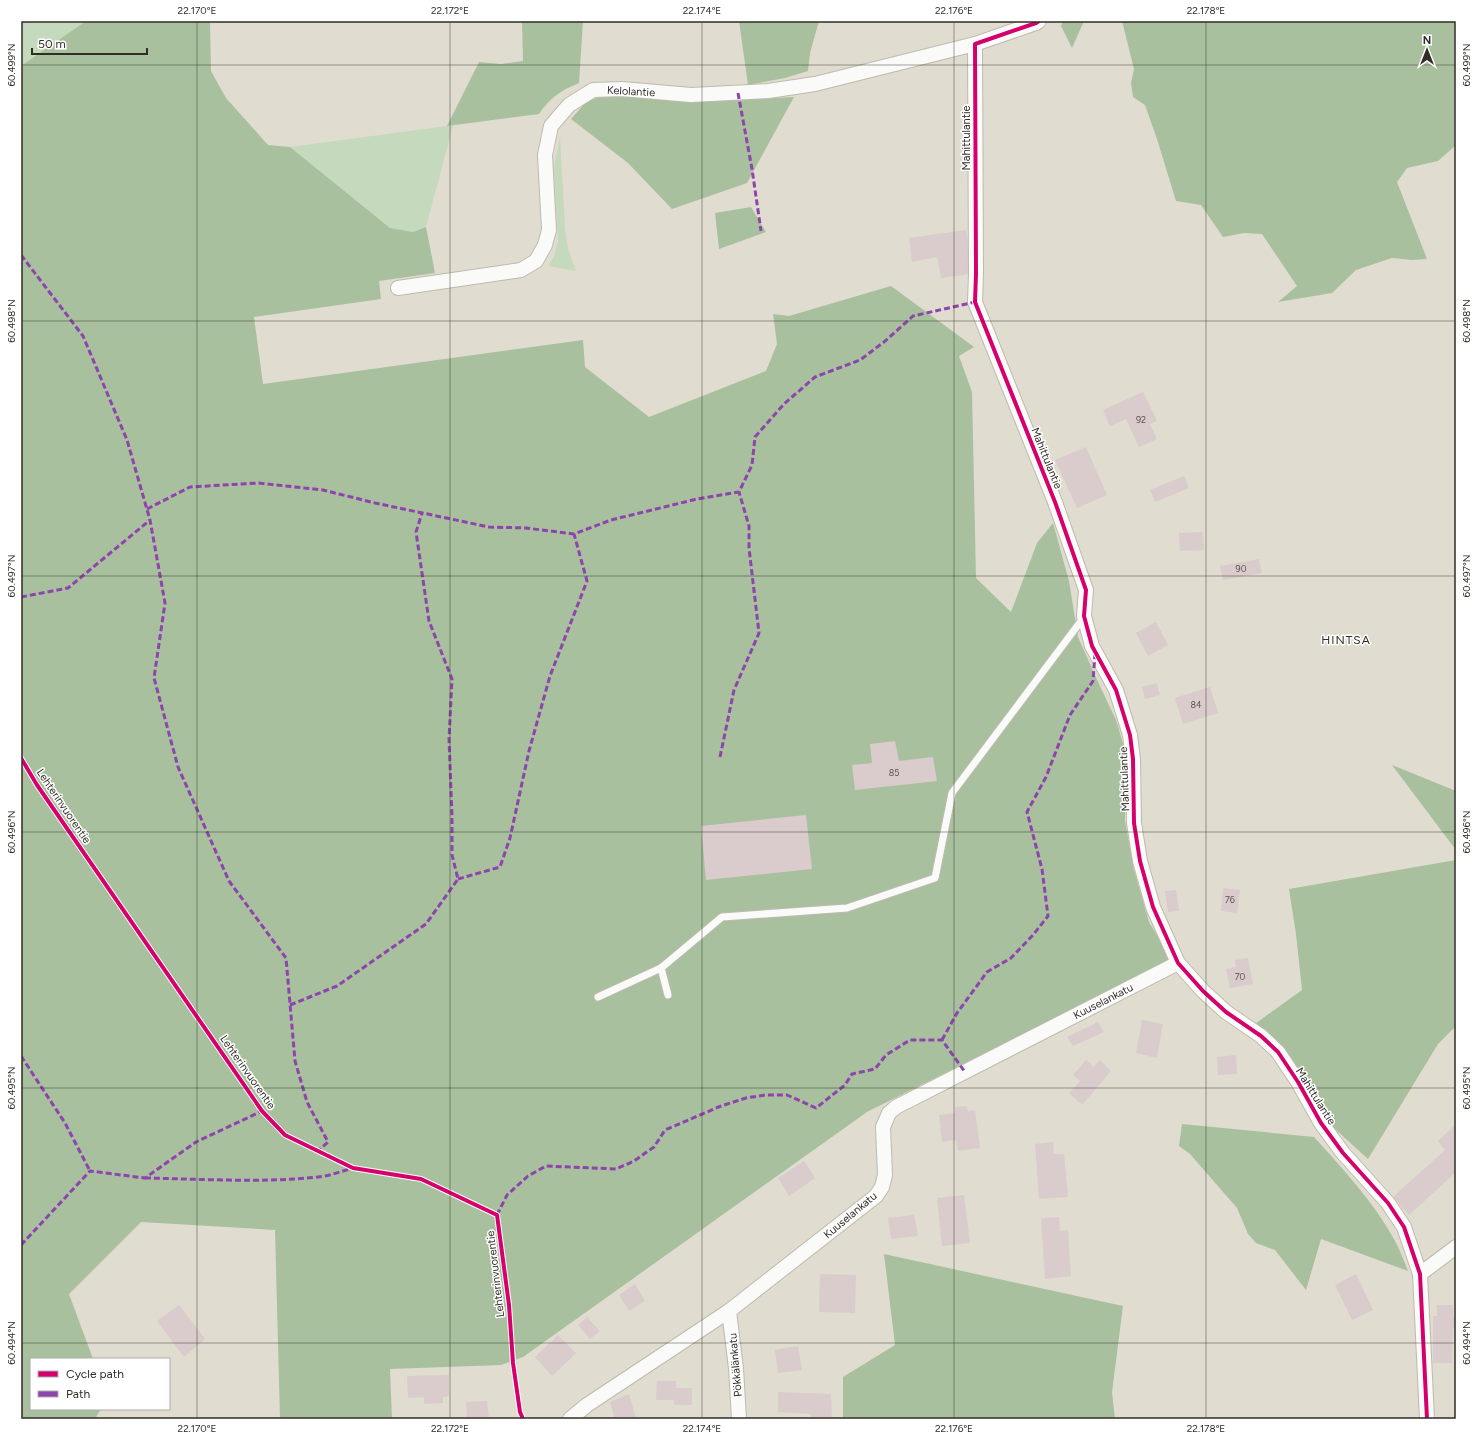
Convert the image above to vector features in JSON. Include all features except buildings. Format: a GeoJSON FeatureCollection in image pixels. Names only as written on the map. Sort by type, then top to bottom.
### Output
{"type":"FeatureCollection","features":[{"type":"Feature","properties":{"kind":"street"},"geometry":{"type":"LineString","coordinates":[[975,44],[1038,21]]}},
{"type":"Feature","properties":{"kind":"street","name":"Kelolantie"},"geometry":{"type":"LineString","coordinates":[[398,288],[520,270],[536,260],[545,245],[549,230],[546,155],[551,126],[569,104],[593,90],[622,89],[691,95],[768,91],[815,84],[975,44]]}},
{"type":"Feature","properties":{"kind":"street","name":"Mahittulantie"},"geometry":{"type":"LineString","coordinates":[[975,44],[975,302],[1056,502],[1086,590],[1084,616],[1092,646],[1116,690],[1130,735],[1133,759],[1134,823],[1140,861],[1154,907],[1178,963],[1203,991],[1226,1012],[1261,1036],[1278,1052],[1298,1082],[1321,1123],[1343,1153],[1388,1203],[1404,1227],[1420,1274],[1427,1419]]}},
{"type":"Feature","properties":{"kind":"street","name":"Kuuselankatu"},"geometry":{"type":"LineString","coordinates":[[570,1419],[588,1405],[729,1311],[876,1196],[882,1187],[885,1175],[883,1127],[889,1113],[903,1104],[1178,963]]}},
{"type":"Feature","properties":{"kind":"street"},"geometry":{"type":"LineString","coordinates":[[1420,1274],[1456,1247]]}},
{"type":"Feature","properties":{"kind":"street","name":"Pökkälänkatu"},"geometry":{"type":"LineString","coordinates":[[729,1311],[736,1368],[739,1419]]}},
{"type":"Feature","properties":{"kind":"lane"},"geometry":{"type":"LineString","coordinates":[[598,997],[661,968],[722,917],[847,908],[935,878],[952,793],[1084,616]]}},
{"type":"Feature","properties":{"kind":"lane"},"geometry":{"type":"LineString","coordinates":[[661,968],[668,995]]}},
{"type":"Feature","properties":{"kind":"green space"},"geometry":{"type":"Polygon","coordinates":[[[21,21],[86,21],[21,66],[21,21]]]}},
{"type":"Feature","properties":{"kind":"green space"},"geometry":{"type":"Polygon","coordinates":[[[86,21],[210,21],[211,71],[226,98],[268,145],[290,147],[390,228],[413,232],[426,227],[435,273],[379,281],[381,299],[254,317],[263,384],[583,340],[585,367],[649,417],[766,371],[777,344],[773,314],[789,316],[891,286],[974,347],[959,356],[972,392],[976,578],[1011,612],[1037,543],[1053,523],[1069,581],[1078,637],[1116,720],[1125,750],[1125,821],[1134,870],[1149,922],[1172,960],[867,1112],[523,1357],[501,1365],[390,1369],[392,1419],[280,1419],[275,1230],[141,1222],[69,1294],[93,1358],[30,1358],[30,1410],[100,1410],[95,1419],[21,1419],[21,66],[86,21]]]}},
{"type":"Feature","properties":{"kind":"green space"},"geometry":{"type":"Polygon","coordinates":[[[522,21],[583,21],[579,83],[556,95],[539,114],[447,126],[479,62],[501,64],[523,61],[522,21]]]}},
{"type":"Feature","properties":{"kind":"green space"},"geometry":{"type":"Polygon","coordinates":[[[739,21],[819,21],[810,53],[808,71],[785,78],[748,85],[739,21]]]}},
{"type":"Feature","properties":{"kind":"green space"},"geometry":{"type":"Polygon","coordinates":[[[1063,21],[1084,21],[1072,48],[1061,26],[1063,21]]]}},
{"type":"Feature","properties":{"kind":"green space"},"geometry":{"type":"Polygon","coordinates":[[[1122,21],[1456,21],[1456,145],[1438,161],[1407,168],[1397,182],[1427,259],[1412,260],[1392,258],[1356,270],[1332,293],[1278,302],[1297,286],[1262,234],[1244,233],[1223,237],[1201,205],[1176,201],[1145,105],[1133,97],[1131,83],[1134,69],[1122,21]]]}},
{"type":"Feature","properties":{"kind":"green space"},"geometry":{"type":"Polygon","coordinates":[[[605,95],[701,102],[794,97],[747,183],[672,209],[628,163],[571,119],[586,102],[605,95]]]}},
{"type":"Feature","properties":{"kind":"green space"},"geometry":{"type":"Polygon","coordinates":[[[453,126],[426,227],[413,232],[390,228],[290,147],[453,126]]]}},
{"type":"Feature","properties":{"kind":"green space"},"geometry":{"type":"Polygon","coordinates":[[[560,137],[565,228],[568,249],[576,271],[548,266],[554,256],[558,241],[554,167],[560,137]]]}},
{"type":"Feature","properties":{"kind":"green space"},"geometry":{"type":"Polygon","coordinates":[[[751,207],[766,232],[719,249],[715,213],[751,207]]]}},
{"type":"Feature","properties":{"kind":"green space"},"geometry":{"type":"Polygon","coordinates":[[[1392,765],[1456,791],[1456,850],[1392,765]]]}},
{"type":"Feature","properties":{"kind":"green space"},"geometry":{"type":"Polygon","coordinates":[[[1456,860],[1456,1026],[1438,1044],[1368,1159],[1334,1128],[1289,1057],[1252,1026],[1302,990],[1289,889],[1456,860]]]}},
{"type":"Feature","properties":{"kind":"green space"},"geometry":{"type":"Polygon","coordinates":[[[1182,1124],[1314,1137],[1358,1186],[1378,1213],[1397,1244],[1408,1271],[1321,1239],[1306,1290],[1275,1250],[1256,1243],[1248,1234],[1237,1208],[1190,1154],[1179,1146],[1182,1124]]]}},
{"type":"Feature","properties":{"kind":"green space"},"geometry":{"type":"Polygon","coordinates":[[[884,1254],[1123,1306],[1112,1392],[1115,1419],[843,1419],[843,1377],[895,1345],[884,1254]]]}},
{"type":"Feature","properties":{"kind":"marked path"},"geometry":{"type":"LineString","coordinates":[[738,93],[752,169],[761,231]]}},
{"type":"Feature","properties":{"kind":"marked path"},"geometry":{"type":"LineString","coordinates":[[21,255],[83,336],[127,440],[150,520],[165,603],[154,678],[178,767],[229,881],[286,958],[295,1061],[307,1102],[328,1142],[318,1151]]}},
{"type":"Feature","properties":{"kind":"marked path"},"geometry":{"type":"LineString","coordinates":[[147,509],[190,487],[258,483],[323,490],[375,503],[489,527],[526,528],[574,534],[611,520],[697,499],[739,492],[752,465],[755,437],[784,404],[815,377],[860,360],[884,342],[913,316],[975,302]]}},
{"type":"Feature","properties":{"kind":"marked path"},"geometry":{"type":"LineString","coordinates":[[720,757],[734,690],[759,633],[749,548],[749,526],[739,492]]}},
{"type":"Feature","properties":{"kind":"marked path"},"geometry":{"type":"LineString","coordinates":[[290,1005],[337,986],[426,924],[458,879],[452,855],[449,739],[452,679],[429,621],[416,532],[422,513]]}},
{"type":"Feature","properties":{"kind":"marked path"},"geometry":{"type":"LineString","coordinates":[[21,597],[68,588],[150,520]]}},
{"type":"Feature","properties":{"kind":"marked path"},"geometry":{"type":"LineString","coordinates":[[458,879],[500,867],[510,838],[529,751],[550,676],[587,581],[574,534]]}},
{"type":"Feature","properties":{"kind":"marked path"},"geometry":{"type":"LineString","coordinates":[[942,1040],[957,1013],[987,972],[1011,958],[1033,935],[1048,916],[1042,869],[1027,812],[1046,777],[1070,715],[1093,681],[1095,654]]}},
{"type":"Feature","properties":{"kind":"marked path"},"geometry":{"type":"LineString","coordinates":[[497,1215],[507,1195],[528,1176],[546,1166],[616,1169],[634,1161],[654,1147],[665,1130],[721,1106],[746,1098],[765,1095],[787,1095],[816,1108],[845,1085],[852,1074],[875,1069],[886,1055],[910,1040],[942,1040],[965,1072]]}},
{"type":"Feature","properties":{"kind":"marked path"},"geometry":{"type":"LineString","coordinates":[[21,1056],[65,1123],[90,1171]]}},
{"type":"Feature","properties":{"kind":"marked path"},"geometry":{"type":"LineString","coordinates":[[21,1245],[90,1171],[145,1178],[196,1142],[262,1111]]}},
{"type":"Feature","properties":{"kind":"marked path"},"geometry":{"type":"LineString","coordinates":[[145,1178],[232,1180],[297,1179],[327,1176],[353,1168]]}},
{"type":"Feature","properties":{"kind":"cycle path"},"geometry":{"type":"LineString","coordinates":[[1039,21],[975,44],[975,302],[1055,502],[1086,590],[1084,616],[1092,646],[1116,690],[1130,735],[1133,759],[1134,823],[1140,861],[1153,907],[1178,963],[1203,991],[1226,1012],[1261,1036],[1278,1052],[1298,1082],[1321,1123],[1343,1153],[1388,1203],[1404,1227],[1420,1274],[1427,1419]]}},
{"type":"Feature","properties":{"kind":"cycle path","name":"Lehterinvuorentie"},"geometry":{"type":"LineString","coordinates":[[21,758],[37,785],[262,1111],[285,1135],[353,1168],[421,1179],[497,1215],[509,1305],[513,1363],[520,1412],[523,1419]]}},
{"type":"Feature","properties":{"kind":"district","name":"HINTSA"},"geometry":{"type":"Point","coordinates":[1346,640]}}]}
